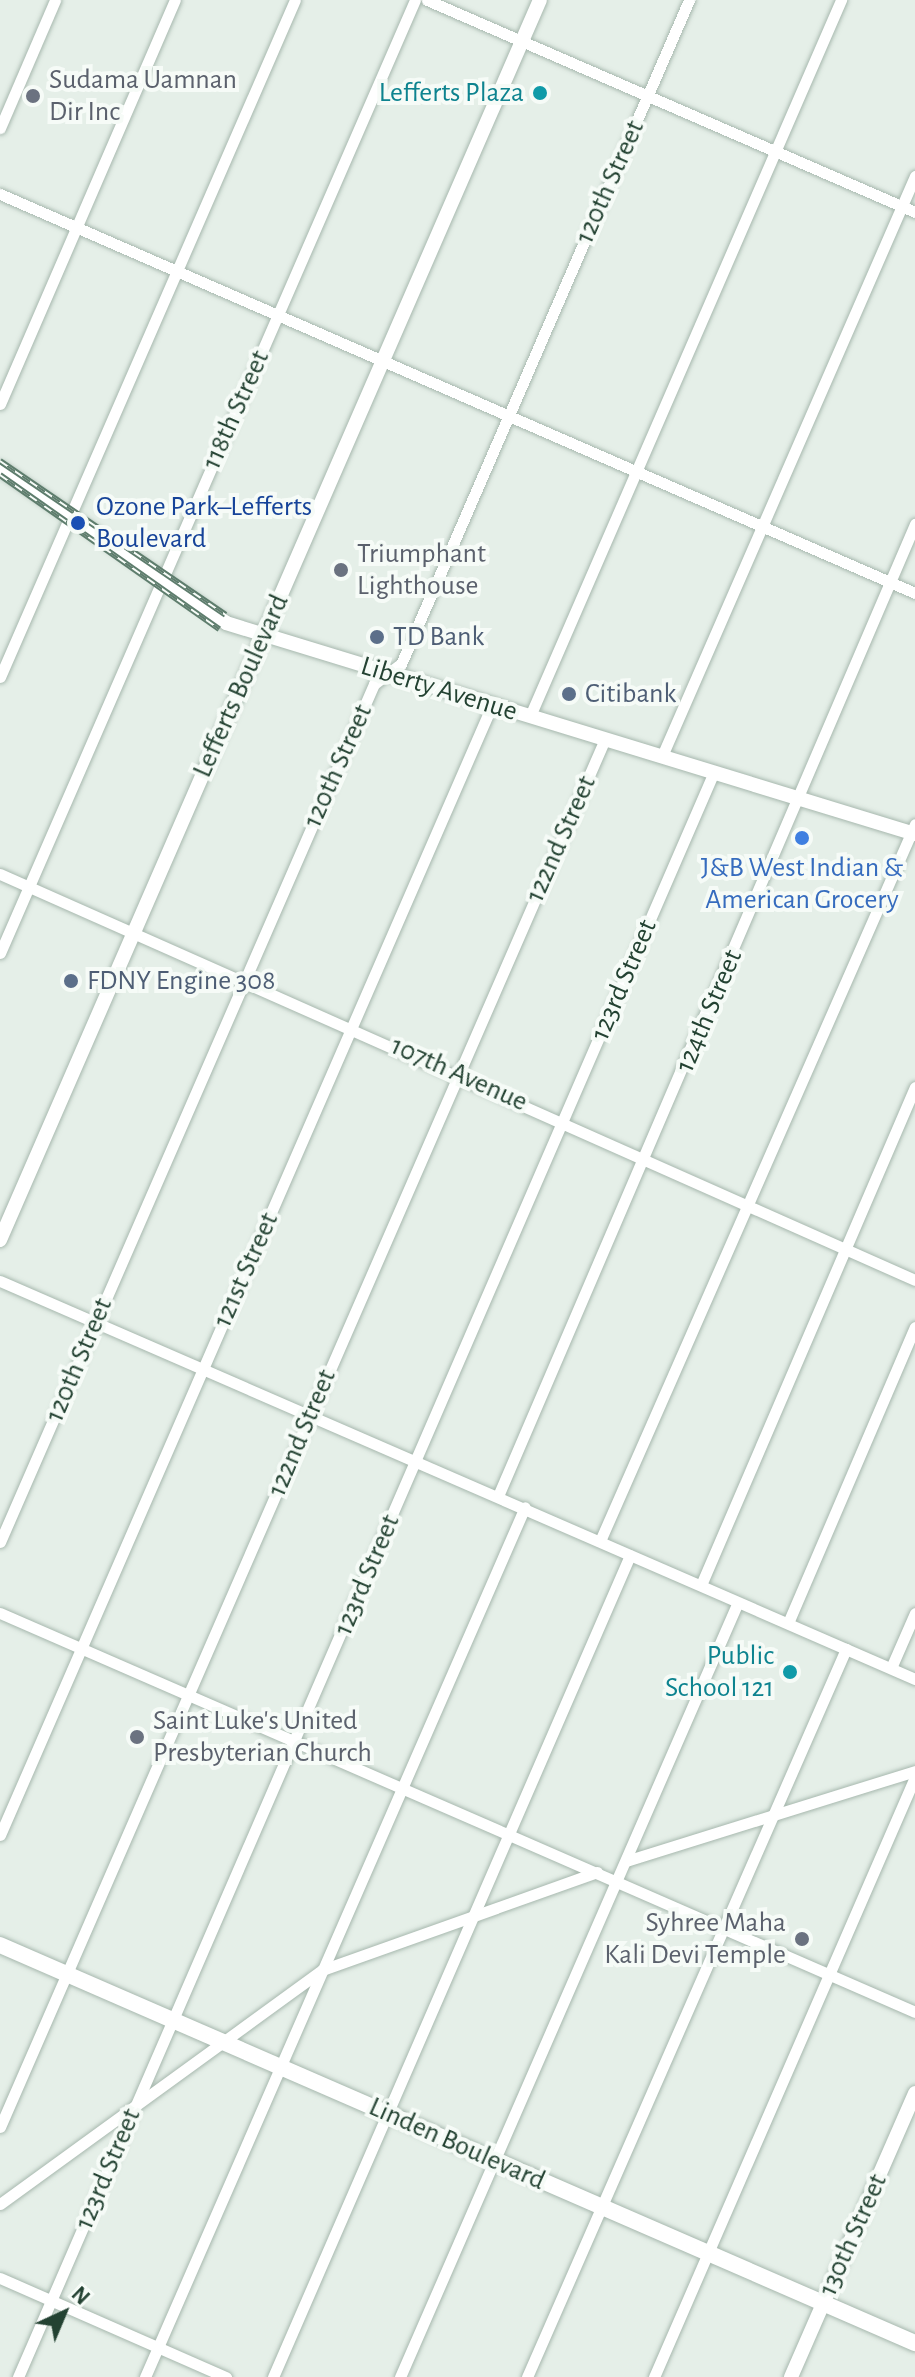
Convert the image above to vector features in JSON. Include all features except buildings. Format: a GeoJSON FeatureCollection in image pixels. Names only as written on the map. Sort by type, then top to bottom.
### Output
{"type":"FeatureCollection","features":[{"type":"Feature","properties":{"kind":"main road","name":"Linden Boulevard"},"geometry":{"type":"LineString","coordinates":[[0,1945],[915,2343]]}},
{"type":"Feature","properties":{"kind":"street"},"geometry":{"type":"LineString","coordinates":[[0,128],[55,0]]}},
{"type":"Feature","properties":{"kind":"street"},"geometry":{"type":"LineString","coordinates":[[0,404],[175,0]]}},
{"type":"Feature","properties":{"kind":"street"},"geometry":{"type":"LineString","coordinates":[[0,677],[295,0]]}},
{"type":"Feature","properties":{"kind":"street","name":"118th Street"},"geometry":{"type":"LineString","coordinates":[[0,953],[415,0]]}},
{"type":"Feature","properties":{"kind":"street"},"geometry":{"type":"LineString","coordinates":[[427,0],[915,212]]}},
{"type":"Feature","properties":{"kind":"street","name":"Lefferts Boulevard"},"geometry":{"type":"LineString","coordinates":[[0,1240],[540,0]]}},
{"type":"Feature","properties":{"kind":"street","name":"120th Street"},"geometry":{"type":"LineString","coordinates":[[0,1542],[374,684],[401,664],[689,0]]}},
{"type":"Feature","properties":{"kind":"street"},"geometry":{"type":"LineString","coordinates":[[530,716],[841,0]]}},
{"type":"Feature","properties":{"kind":"street"},"geometry":{"type":"LineString","coordinates":[[662,756],[915,176]]}},
{"type":"Feature","properties":{"kind":"street"},"geometry":{"type":"LineString","coordinates":[[0,194],[915,593]]}},
{"type":"Feature","properties":{"kind":"street","name":"Liberty Avenue"},"geometry":{"type":"LineString","coordinates":[[0,468],[203,613],[492,705],[914,830]]}},
{"type":"Feature","properties":{"kind":"street","name":"124th Street"},"geometry":{"type":"LineString","coordinates":[[498,1496],[915,524]]}},
{"type":"Feature","properties":{"kind":"street","name":"121st Street"},"geometry":{"type":"LineString","coordinates":[[0,1835],[492,705]]}},
{"type":"Feature","properties":{"kind":"street","name":"122nd Street"},"geometry":{"type":"LineString","coordinates":[[0,2127],[605,739]]}},
{"type":"Feature","properties":{"kind":"street","name":"123rd Street"},"geometry":{"type":"LineString","coordinates":[[18,2377],[714,772]]}},
{"type":"Feature","properties":{"kind":"street"},"geometry":{"type":"LineString","coordinates":[[600,1541],[914,830]]}},
{"type":"Feature","properties":{"kind":"street","name":"107th Avenue"},"geometry":{"type":"LineString","coordinates":[[0,874],[564,1120],[746,1208],[915,1280]]}},
{"type":"Feature","properties":{"kind":"street"},"geometry":{"type":"LineString","coordinates":[[701,1585],[915,1087]]}},
{"type":"Feature","properties":{"kind":"street"},"geometry":{"type":"LineString","coordinates":[[0,1281],[915,1679]]}},
{"type":"Feature","properties":{"kind":"street"},"geometry":{"type":"LineString","coordinates":[[788,1623],[915,1327]]}},
{"type":"Feature","properties":{"kind":"street"},"geometry":{"type":"LineString","coordinates":[[145,2377],[525,1507]]}},
{"type":"Feature","properties":{"kind":"street"},"geometry":{"type":"LineString","coordinates":[[273,2377],[630,1555]]}},
{"type":"Feature","properties":{"kind":"street"},"geometry":{"type":"LineString","coordinates":[[400,2377],[738,1602]]}},
{"type":"Feature","properties":{"kind":"street"},"geometry":{"type":"LineString","coordinates":[[0,1613],[915,2012]]}},
{"type":"Feature","properties":{"kind":"street"},"geometry":{"type":"LineString","coordinates":[[891,1668],[915,1613]]}},
{"type":"Feature","properties":{"kind":"street"},"geometry":{"type":"LineString","coordinates":[[527,2377],[846,1649]]}},
{"type":"Feature","properties":{"kind":"street"},"geometry":{"type":"LineString","coordinates":[[626,1861],[915,1774]]}},
{"type":"Feature","properties":{"kind":"street"},"geometry":{"type":"LineString","coordinates":[[654,2377],[915,1774]]}},
{"type":"Feature","properties":{"kind":"street"},"geometry":{"type":"LineString","coordinates":[[0,2204],[217,2039],[322,1970],[597,1872]]}},
{"type":"Feature","properties":{"kind":"street","name":"130th Street"},"geometry":{"type":"LineString","coordinates":[[791,2377],[915,2093]]}},
{"type":"Feature","properties":{"kind":"street"},"geometry":{"type":"LineString","coordinates":[[0,2278],[226,2377]]}},
{"type":"Feature","properties":{"kind":"railway"},"geometry":{"type":"LineString","coordinates":[[0,461],[226,615]]}},
{"type":"Feature","properties":{"kind":"railway"},"geometry":{"type":"LineString","coordinates":[[0,475],[219,629]]}},
{"type":"Feature","properties":{"kind":"place","name":"Lefferts Plaza"},"geometry":{"type":"Point","coordinates":[540,93]}},
{"type":"Feature","properties":{"kind":"place","name":"Sudama Uamnan Dir Inc"},"geometry":{"type":"Point","coordinates":[33,96]}},
{"type":"Feature","properties":{"kind":"place","name":"Ozone Park–Lefferts Boulevard"},"geometry":{"type":"Point","coordinates":[78,523]}},
{"type":"Feature","properties":{"kind":"place","name":"Triumphant Lighthouse"},"geometry":{"type":"Point","coordinates":[341,570]}},
{"type":"Feature","properties":{"kind":"place","name":"TD Bank"},"geometry":{"type":"Point","coordinates":[377,637]}},
{"type":"Feature","properties":{"kind":"place","name":"Citibank"},"geometry":{"type":"Point","coordinates":[569,694]}},
{"type":"Feature","properties":{"kind":"place","name":"J&B West Indian & American Grocery"},"geometry":{"type":"Point","coordinates":[802,838]}},
{"type":"Feature","properties":{"kind":"place","name":"FDNY Engine 308"},"geometry":{"type":"Point","coordinates":[71,981]}},
{"type":"Feature","properties":{"kind":"place","name":"Public School 121"},"geometry":{"type":"Point","coordinates":[790,1672]}},
{"type":"Feature","properties":{"kind":"place","name":"Saint Luke's United Presbyterian Church"},"geometry":{"type":"Point","coordinates":[137,1737]}},
{"type":"Feature","properties":{"kind":"place","name":"Syhree Maha Kali Devi Temple"},"geometry":{"type":"Point","coordinates":[802,1939]}}]}
